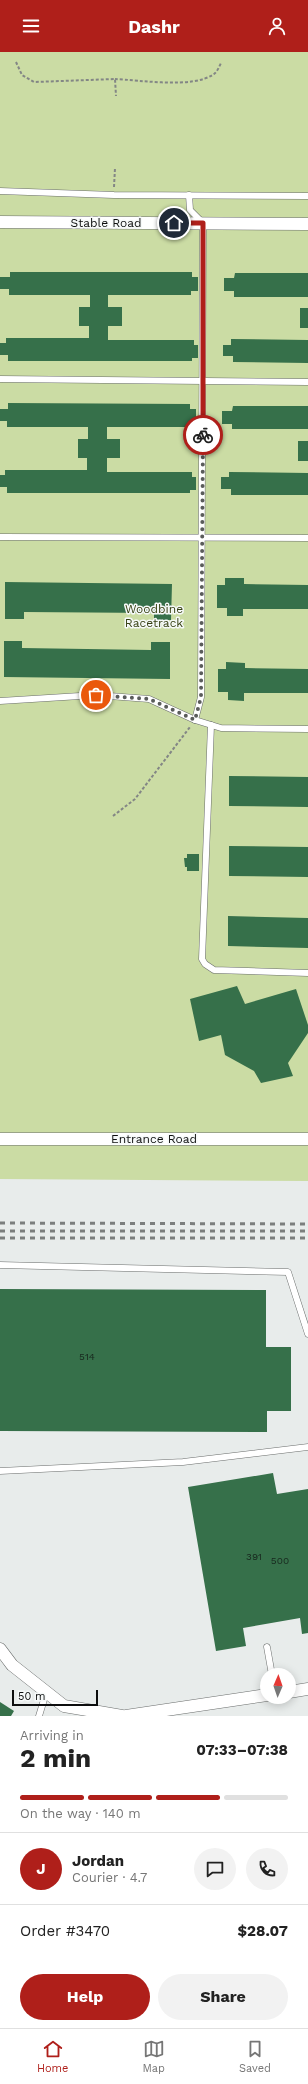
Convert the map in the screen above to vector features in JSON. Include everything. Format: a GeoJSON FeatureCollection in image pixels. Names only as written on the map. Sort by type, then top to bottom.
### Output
{"type":"FeatureCollection","features":[{"type":"Feature","properties":{"kind":"street","name":"Stable Road"},"geometry":{"type":"LineString","coordinates":[[0,222],[308,224]]}},
{"type":"Feature","properties":{"kind":"street","name":"Entrance Road"},"geometry":{"type":"LineString","coordinates":[[0,1138],[308,1139]]}},
{"type":"Feature","properties":{"kind":"street"},"geometry":{"type":"LineString","coordinates":[[0,1649],[12,1665],[64,1706],[88,1713],[122,1716]]}},
{"type":"Feature","properties":{"kind":"street"},"geometry":{"type":"LineString","coordinates":[[296,1691],[308,1689]]}},
{"type":"Feature","properties":{"kind":"street"},"geometry":{"type":"LineString","coordinates":[[126,1716],[159,1714],[260,1696]]}},
{"type":"Feature","properties":{"kind":"lane"},"geometry":{"type":"LineString","coordinates":[[0,191],[308,196]]}},
{"type":"Feature","properties":{"kind":"lane"},"geometry":{"type":"LineString","coordinates":[[189,195],[190,210],[203,223],[201,697],[195,720]]}},
{"type":"Feature","properties":{"kind":"lane"},"geometry":{"type":"LineString","coordinates":[[0,379],[308,382]]}},
{"type":"Feature","properties":{"kind":"lane"},"geometry":{"type":"LineString","coordinates":[[0,537],[308,538]]}},
{"type":"Feature","properties":{"kind":"lane"},"geometry":{"type":"LineString","coordinates":[[0,701],[96,695],[149,699],[195,720],[221,728],[308,729]]}},
{"type":"Feature","properties":{"kind":"lane"},"geometry":{"type":"LineString","coordinates":[[211,725],[202,959],[205,964],[214,970],[308,973]]}},
{"type":"Feature","properties":{"kind":"lane"},"geometry":{"type":"LineString","coordinates":[[0,1265],[288,1272],[308,1334]]}},
{"type":"Feature","properties":{"kind":"lane"},"geometry":{"type":"LineString","coordinates":[[0,1471],[183,1462],[308,1446],[308,1442]]}},
{"type":"Feature","properties":{"kind":"lane"},"geometry":{"type":"LineString","coordinates":[[267,1647],[271,1668]]}},
{"type":"Feature","properties":{"kind":"lane"},"geometry":{"type":"LineString","coordinates":[[39,1716],[46,1693]]}},
{"type":"Feature","properties":{"kind":"path"},"geometry":{"type":"LineString","coordinates":[[16,62],[22,75],[34,82],[115,79],[184,82],[201,80],[215,73],[221,63]]}},
{"type":"Feature","properties":{"kind":"path"},"geometry":{"type":"LineString","coordinates":[[115,79],[116,96]]}},
{"type":"Feature","properties":{"kind":"path"},"geometry":{"type":"LineString","coordinates":[[113,816],[135,799],[195,720]]}},
{"type":"Feature","properties":{"kind":"green space","name":"Woodbine Racetrack"},"geometry":{"type":"Polygon","coordinates":[[[0,52],[308,52],[308,1181],[0,1179],[0,52]]]}},
{"type":"Feature","properties":{"kind":"building"},"geometry":{"type":"Polygon","coordinates":[[[10,272],[192,272],[192,277],[198,277],[198,291],[191,291],[191,295],[108,295],[108,307],[122,307],[122,326],[108,326],[108,340],[194,340],[194,345],[198,345],[198,358],[192,358],[192,361],[8,361],[8,355],[0,355],[0,343],[6,343],[6,338],[89,338],[89,326],[79,326],[79,307],[90,307],[90,295],[9,295],[9,289],[0,289],[0,277],[10,277],[10,272]]]}},
{"type":"Feature","properties":{"kind":"building"},"geometry":{"type":"Polygon","coordinates":[[[235,273],[308,273],[308,297],[234,297],[234,291],[224,291],[224,278],[234,278],[235,273]]]}},
{"type":"Feature","properties":{"kind":"building"},"geometry":{"type":"Polygon","coordinates":[[[300,308],[308,308],[308,328],[300,328],[300,308]]]}},
{"type":"Feature","properties":{"kind":"building"},"geometry":{"type":"Polygon","coordinates":[[[231,339],[308,340],[308,363],[233,362],[233,356],[223,356],[223,345],[231,345],[231,339]]]}},
{"type":"Feature","properties":{"kind":"building"},"geometry":{"type":"Polygon","coordinates":[[[8,403],[190,404],[190,409],[196,409],[196,422],[190,422],[190,427],[107,427],[107,439],[120,439],[120,458],[107,458],[107,472],[192,472],[192,477],[196,477],[196,490],[190,490],[190,493],[7,493],[7,487],[0,487],[0,475],[5,475],[5,470],[87,470],[87,458],[78,458],[78,439],[88,439],[88,427],[7,427],[7,421],[0,421],[0,409],[8,409],[8,403]]]}},
{"type":"Feature","properties":{"kind":"building"},"geometry":{"type":"Polygon","coordinates":[[[233,406],[308,406],[308,429],[232,429],[232,424],[222,424],[222,411],[232,411],[233,406]]]}},
{"type":"Feature","properties":{"kind":"building"},"geometry":{"type":"Polygon","coordinates":[[[298,441],[308,441],[308,461],[298,461],[298,441]]]}},
{"type":"Feature","properties":{"kind":"building"},"geometry":{"type":"Polygon","coordinates":[[[229,472],[308,473],[308,495],[231,495],[231,489],[221,489],[221,477],[229,477],[229,472]]]}},
{"type":"Feature","properties":{"kind":"building"},"geometry":{"type":"Polygon","coordinates":[[[225,578],[244,578],[244,584],[308,585],[308,609],[243,609],[243,616],[227,616],[227,608],[217,608],[217,585],[225,585],[225,578]]]}},
{"type":"Feature","properties":{"kind":"building"},"geometry":{"type":"Polygon","coordinates":[[[5,582],[172,584],[171,620],[154,620],[154,613],[24,612],[24,619],[5,619],[5,582]]]}},
{"type":"Feature","properties":{"kind":"building"},"geometry":{"type":"Polygon","coordinates":[[[4,641],[22,641],[22,648],[151,650],[151,642],[170,642],[170,679],[4,677],[4,641]]]}},
{"type":"Feature","properties":{"kind":"building"},"geometry":{"type":"Polygon","coordinates":[[[226,662],[245,663],[245,668],[308,669],[308,693],[244,693],[244,701],[228,700],[228,692],[218,692],[218,669],[226,669],[226,662]]]}},
{"type":"Feature","properties":{"kind":"building"},"geometry":{"type":"Polygon","coordinates":[[[229,776],[308,777],[308,807],[229,806],[229,776]]]}},
{"type":"Feature","properties":{"kind":"building"},"geometry":{"type":"Polygon","coordinates":[[[229,846],[308,847],[308,877],[229,876],[229,846]]]}},
{"type":"Feature","properties":{"kind":"building"},"geometry":{"type":"Polygon","coordinates":[[[187,854],[199,854],[199,871],[187,871],[184,858],[187,858],[187,854]]]}},
{"type":"Feature","properties":{"kind":"building"},"geometry":{"type":"Polygon","coordinates":[[[228,916],[308,918],[308,948],[228,946],[228,916]]]}},
{"type":"Feature","properties":{"kind":"building"},"geometry":{"type":"Polygon","coordinates":[[[237,986],[245,1004],[296,989],[308,1025],[308,1033],[288,1063],[293,1076],[261,1083],[254,1071],[225,1055],[221,1035],[199,1041],[190,999],[237,986]]]}},
{"type":"Feature","properties":{"kind":"building"},"geometry":{"type":"Polygon","coordinates":[[[0,1289],[266,1290],[266,1347],[291,1347],[291,1411],[267,1411],[267,1432],[0,1431],[0,1289]]]}},
{"type":"Feature","properties":{"kind":"building"},"geometry":{"type":"Polygon","coordinates":[[[273,1473],[277,1494],[308,1489],[308,1633],[302,1634],[300,1618],[243,1628],[246,1646],[216,1651],[188,1487],[273,1473]]]}},
{"type":"Feature","properties":{"kind":"building"},"geometry":{"type":"Polygon","coordinates":[[[0,1702],[14,1711],[11,1716],[0,1716],[0,1702]]]}},
{"type":"Feature","properties":{"kind":"railway"},"geometry":{"type":"LineString","coordinates":[[0,1223],[308,1224]]}},
{"type":"Feature","properties":{"kind":"railway"},"geometry":{"type":"LineString","coordinates":[[0,1231],[308,1231]]}},
{"type":"Feature","properties":{"kind":"railway"},"geometry":{"type":"LineString","coordinates":[[0,1238],[308,1238]]}},
{"type":"Feature","properties":{"kind":"way so far"},"geometry":{"type":"LineString","coordinates":[[96,695],[149,699],[195,720],[201,697],[203,435]]}},
{"type":"Feature","properties":{"kind":"route"},"geometry":{"type":"LineString","coordinates":[[174,223],[203,223],[203,435]]}}]}
